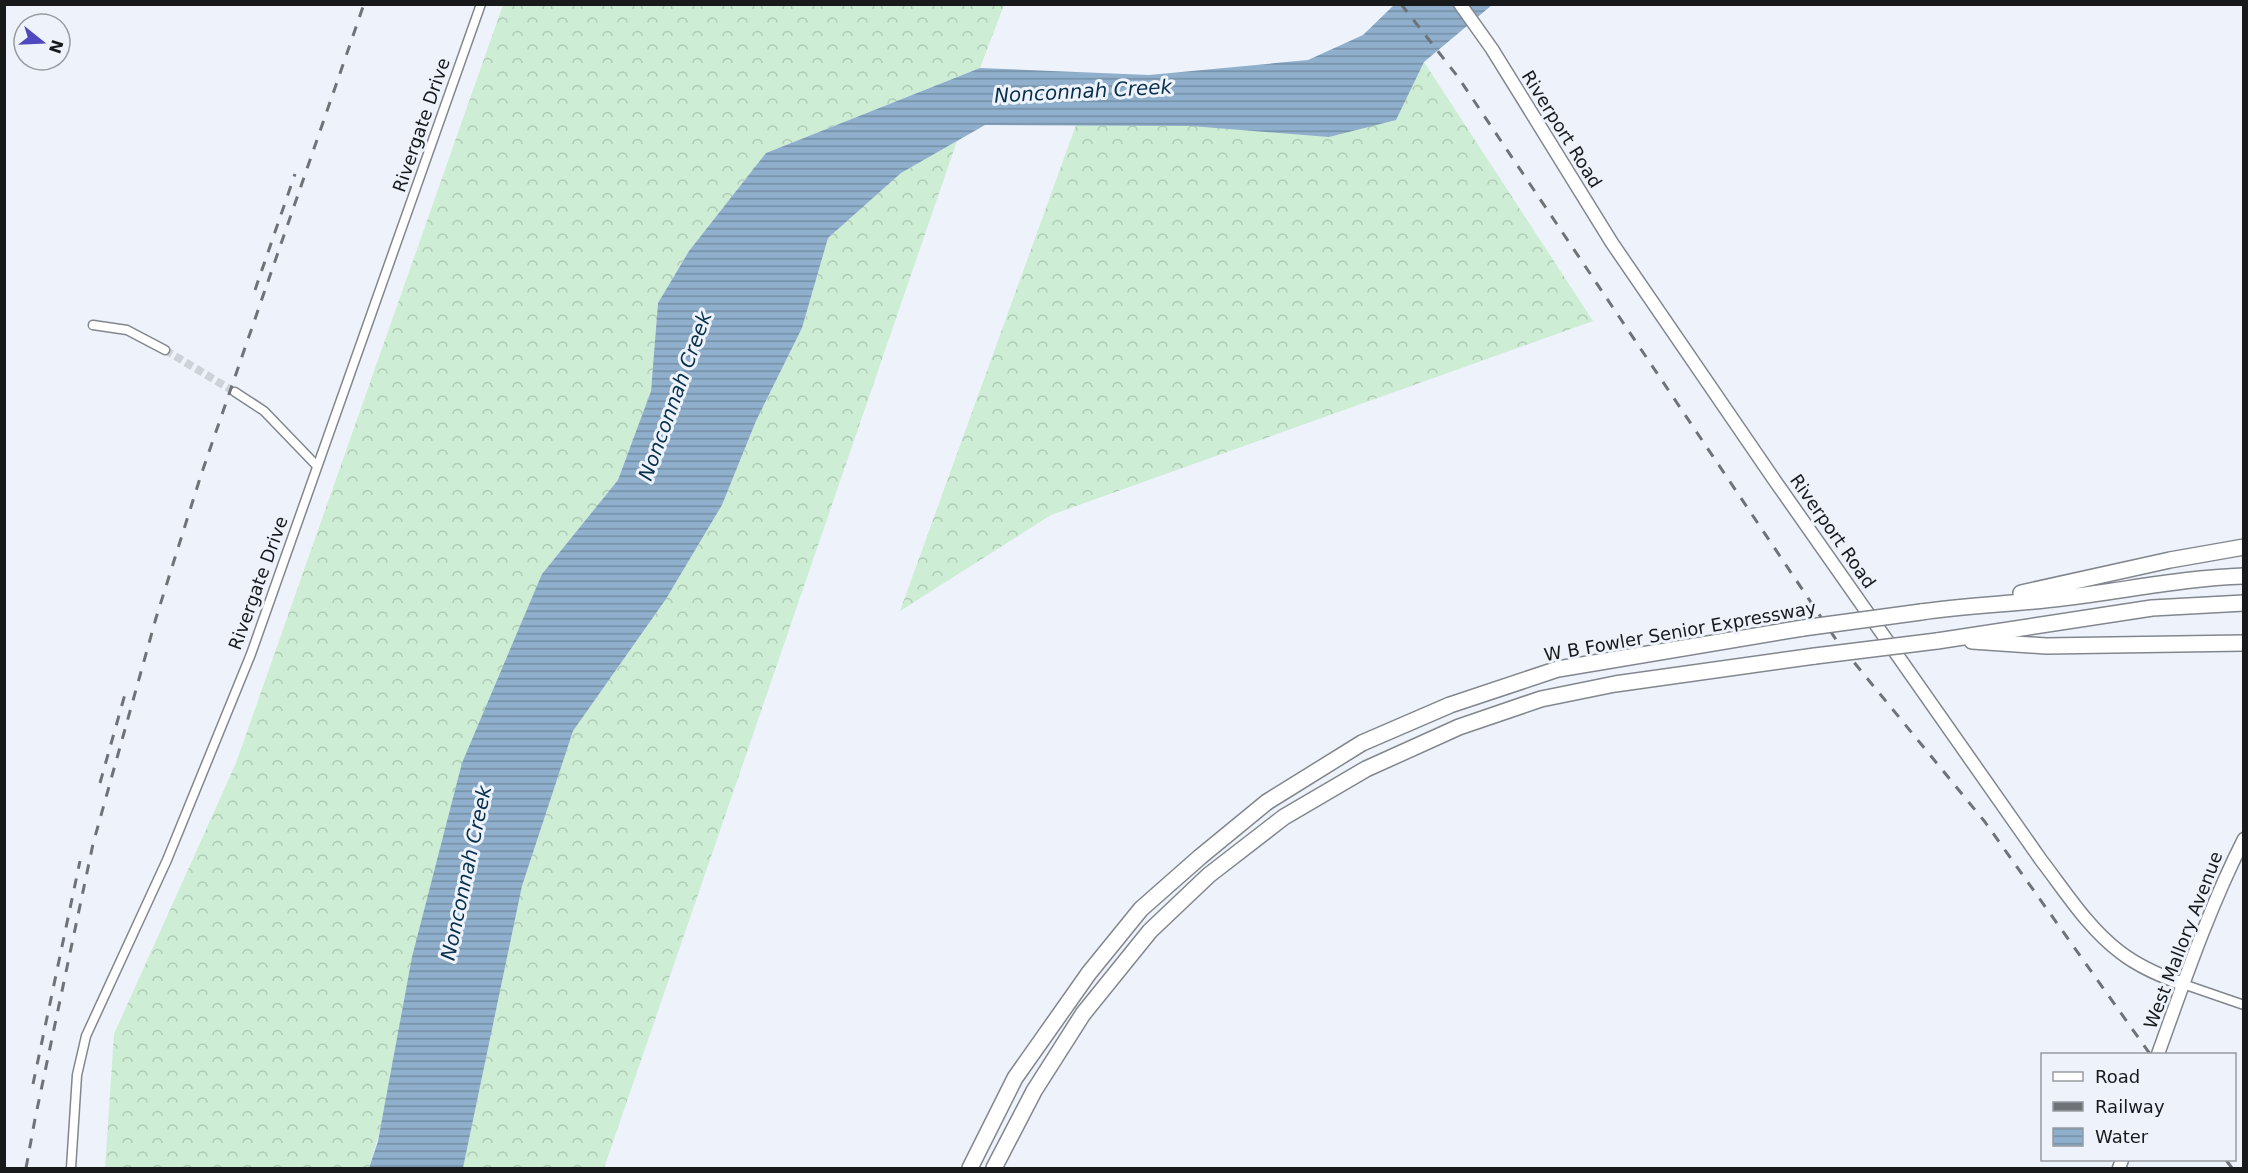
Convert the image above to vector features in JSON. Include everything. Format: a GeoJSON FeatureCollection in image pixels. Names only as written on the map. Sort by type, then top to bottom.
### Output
{"type":"FeatureCollection","features":[{"type":"Feature","properties":{"kind":"highway"},"geometry":{"type":"LineString","coordinates":[[2066,591],[2170,560],[2244,546]]}},
{"type":"Feature","properties":{"kind":"highway","name":"W B Fowler Senior Expressway"},"geometry":{"type":"LineString","coordinates":[[970,1168],[1015,1078],[1089,973],[1141,909],[1268,802],[1362,743],[1450,705],[1558,669],[1803,628],[2066,591],[2244,576]]}},
{"type":"Feature","properties":{"kind":"highway"},"geometry":{"type":"LineString","coordinates":[[994,1168],[1034,1091],[1083,1014],[1150,932],[1209,875],[1284,818],[1366,769],[1458,727],[1541,699],[1615,684],[2152,609],[2244,603]]}},
{"type":"Feature","properties":{"kind":"highway"},"geometry":{"type":"LineString","coordinates":[[1943,640],[2046,646],[2239,644]]}},
{"type":"Feature","properties":{"kind":"main road","name":"Riverport Road"},"geometry":{"type":"LineString","coordinates":[[1460,4],[1492,49],[1612,243],[1773,478],[2041,860],[2109,943],[2146,969],[2183,984]]}},
{"type":"Feature","properties":{"kind":"main road","name":"West Mallory Avenue"},"geometry":{"type":"LineString","coordinates":[[2158,1053],[2224,879],[2244,839]]}},
{"type":"Feature","properties":{"kind":"street","name":"Rivergate Drive"},"geometry":{"type":"LineString","coordinates":[[71,1168],[77,1075],[86,1035],[163,868],[262,623],[481,4]]}},
{"type":"Feature","properties":{"kind":"street"},"geometry":{"type":"LineString","coordinates":[[93,325],[127,330],[165,350]]}},
{"type":"Feature","properties":{"kind":"street"},"geometry":{"type":"LineString","coordinates":[[235,392],[264,411],[317,466]]}},
{"type":"Feature","properties":{"kind":"street","name":"Riverport Road"},"geometry":{"type":"LineString","coordinates":[[2183,984],[2244,1005]]}},
{"type":"Feature","properties":{"kind":"green space"},"geometry":{"type":"Polygon","coordinates":[[[503,5],[1004,5],[980,68],[766,153],[689,251],[658,303],[651,391],[618,480],[542,574],[369,1168],[105,1168],[114,1034],[236,763],[503,5]]]}},
{"type":"Feature","properties":{"kind":"green space"},"geometry":{"type":"Polygon","coordinates":[[[1424,62],[1593,321],[1051,515],[900,611],[1076,125],[1191,126],[1395,120],[1424,62]]]}},
{"type":"Feature","properties":{"kind":"green space"},"geometry":{"type":"Polygon","coordinates":[[[957,141],[604,1168],[463,1168],[522,886],[573,731],[666,599],[722,505],[756,421],[802,328],[828,238],[901,173],[957,141]]]}},
{"type":"Feature","properties":{"kind":"water","name":"Nonconnah Creek"},"geometry":{"type":"Polygon","coordinates":[[[1394,5],[1492,5],[1424,62],[1396,120],[1329,137],[1191,126],[985,125],[901,173],[828,238],[802,328],[756,421],[722,505],[666,599],[573,731],[522,886],[463,1168],[369,1168],[378,1141],[412,957],[462,763],[542,574],[618,480],[651,391],[658,303],[689,251],[766,153],[980,68],[1149,75],[1308,60],[1363,35],[1394,5]]]}},
{"type":"Feature","properties":{"kind":"tunnel"},"geometry":{"type":"LineString","coordinates":[[165,350],[235,392]]}},
{"type":"Feature","properties":{"kind":"railway"},"geometry":{"type":"LineString","coordinates":[[26,1168],[93,844],[156,618],[201,475],[364,4]]}},
{"type":"Feature","properties":{"kind":"railway"},"geometry":{"type":"LineString","coordinates":[[1401,4],[1458,77],[1839,644],[1985,822],[2149,1053]]}},
{"type":"Feature","properties":{"kind":"railway"},"geometry":{"type":"LineString","coordinates":[[255,290],[295,174]]}},
{"type":"Feature","properties":{"kind":"railway"},"geometry":{"type":"LineString","coordinates":[[100,783],[127,687]]}},
{"type":"Feature","properties":{"kind":"railway"},"geometry":{"type":"LineString","coordinates":[[33,1084],[80,861]]}},
{"type":"Feature","properties":{"kind":"railway"},"geometry":{"type":"LineString","coordinates":[[2227,1161],[2232,1168]]}}]}
